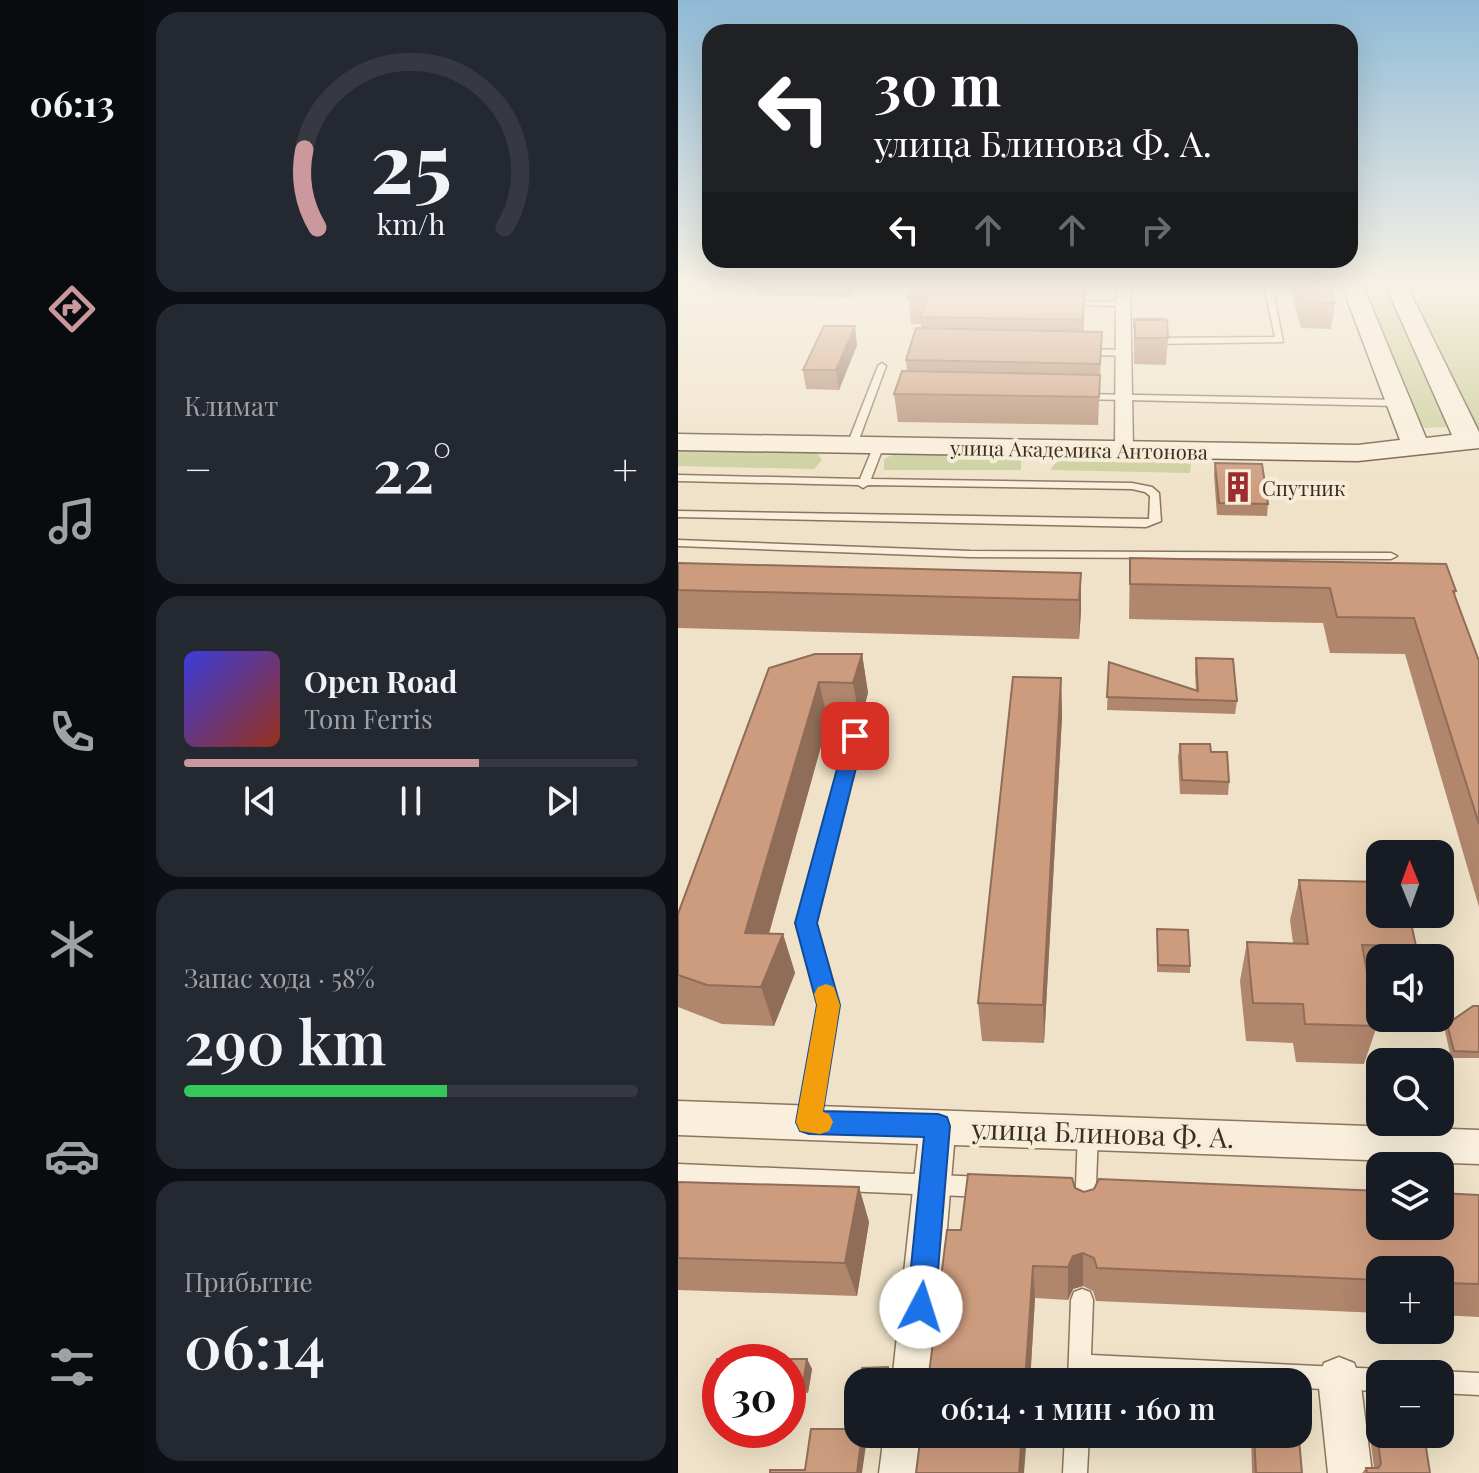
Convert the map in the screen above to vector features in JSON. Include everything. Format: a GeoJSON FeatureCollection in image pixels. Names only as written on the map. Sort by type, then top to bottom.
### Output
{"type":"FeatureCollection","features":[{"type":"Feature","properties":{"kind":"street"},"geometry":{"type":"LineString","coordinates":[[1123,355],[1124,449]]}},
{"type":"Feature","properties":{"kind":"street"},"geometry":{"type":"LineString","coordinates":[[1379,355],[1417,448]]}},
{"type":"Feature","properties":{"kind":"street"},"geometry":{"type":"LineString","coordinates":[[1431,355],[1473,440]]}},
{"type":"Feature","properties":{"kind":"street","name":"улица Академика Антонова"},"geometry":{"type":"LineString","coordinates":[[678,442],[1358,453],[1473,440]]}},
{"type":"Feature","properties":{"kind":"street","name":"улица Блинова Ф. А."},"geometry":{"type":"LineString","coordinates":[[678,1118],[1479,1147]]}},
{"type":"Feature","properties":{"kind":"street"},"geometry":{"type":"LineString","coordinates":[[914,1368],[938,1126]]}},
{"type":"Feature","properties":{"kind":"street"},"geometry":{"type":"LineString","coordinates":[[1350,1473],[1360,1379]]}},
{"type":"Feature","properties":{"kind":"street"},"geometry":{"type":"LineString","coordinates":[[901,1473],[904,1448]]}},
{"type":"Feature","properties":{"kind":"lane"},"geometry":{"type":"LineString","coordinates":[[863,485],[865,445],[882,366]]}},
{"type":"Feature","properties":{"kind":"lane"},"geometry":{"type":"LineString","coordinates":[[1079,397],[1398,403]]}},
{"type":"Feature","properties":{"kind":"lane"},"geometry":{"type":"LineString","coordinates":[[678,478],[863,485],[916,482],[1132,486],[1148,489],[1155,495],[1155,521],[1146,524],[678,514]]}},
{"type":"Feature","properties":{"kind":"lane"},"geometry":{"type":"LineString","coordinates":[[678,543],[970,554],[1391,556]]}},
{"type":"Feature","properties":{"kind":"lane"},"geometry":{"type":"LineString","coordinates":[[809,1122],[829,1005],[806,923],[855,736]]}},
{"type":"Feature","properties":{"kind":"lane"},"geometry":{"type":"LineString","coordinates":[[1085,1214],[1088,1131]]}},
{"type":"Feature","properties":{"kind":"lane"},"geometry":{"type":"LineString","coordinates":[[678,1174],[1009,1188]]}},
{"type":"Feature","properties":{"kind":"lane"},"geometry":{"type":"LineString","coordinates":[[1079,1368],[1082,1300]]}},
{"type":"Feature","properties":{"kind":"lane"},"geometry":{"type":"LineString","coordinates":[[1312,1378],[1360,1379]]}},
{"type":"Feature","properties":{"kind":"lane"},"geometry":{"type":"LineString","coordinates":[[1454,1383],[1479,1384]]}},
{"type":"Feature","properties":{"kind":"lane"},"geometry":{"type":"LineString","coordinates":[[1075,1473],[1076,1448]]}},
{"type":"Feature","properties":{"kind":"green space"},"geometry":{"type":"Polygon","coordinates":[[[1388,355],[1420,355],[1451,422],[1448,427],[1425,428],[1416,422],[1388,355]]]}},
{"type":"Feature","properties":{"kind":"green space"},"geometry":{"type":"Polygon","coordinates":[[[1438,355],[1479,355],[1479,427],[1473,424],[1438,355]]]}},
{"type":"Feature","properties":{"kind":"green space"},"geometry":{"type":"Polygon","coordinates":[[[678,450],[816,451],[822,460],[814,469],[678,466],[678,450]]]}},
{"type":"Feature","properties":{"kind":"green space"},"geometry":{"type":"Polygon","coordinates":[[[896,453],[1021,455],[1021,470],[884,470],[884,459],[896,453]]]}},
{"type":"Feature","properties":{"kind":"green space"},"geometry":{"type":"Polygon","coordinates":[[[1067,458],[1191,462],[1190,473],[1051,470],[1055,463],[1067,458]]]}},
{"type":"Feature","properties":{"kind":"building"},"geometry":{"type":"Polygon","coordinates":[[[810,355],[843,355],[836,370],[803,370],[810,355]]]}},
{"type":"Feature","properties":{"kind":"building"},"geometry":{"type":"Polygon","coordinates":[[[908,355],[1101,355],[1100,364],[906,360],[908,355]]]}},
{"type":"Feature","properties":{"kind":"building"},"geometry":{"type":"Polygon","coordinates":[[[902,371],[1100,375],[1099,397],[894,394],[902,371]]]}},
{"type":"Feature","properties":{"kind":"building","name":"Спутник"},"geometry":{"type":"Polygon","coordinates":[[[1215,463],[1262,464],[1268,504],[1219,503],[1215,463]]]}},
{"type":"Feature","properties":{"kind":"building"},"geometry":{"type":"Polygon","coordinates":[[[1130,558],[1446,564],[1479,661],[1479,824],[1414,618],[1337,617],[1330,588],[1130,584],[1130,558]]]}},
{"type":"Feature","properties":{"kind":"building"},"geometry":{"type":"Polygon","coordinates":[[[678,563],[1081,573],[1079,600],[678,590],[678,563]]]}},
{"type":"Feature","properties":{"kind":"building"},"geometry":{"type":"Polygon","coordinates":[[[815,654],[862,654],[853,683],[819,682],[745,933],[783,934],[761,987],[707,985],[678,975],[678,914],[769,668],[815,654]]]}},
{"type":"Feature","properties":{"kind":"building"},"geometry":{"type":"Polygon","coordinates":[[[1196,658],[1233,659],[1237,701],[1107,697],[1109,662],[1198,691],[1196,658]]]}},
{"type":"Feature","properties":{"kind":"building"},"geometry":{"type":"Polygon","coordinates":[[[1013,677],[1061,678],[1043,1005],[978,1003],[1013,677]]]}},
{"type":"Feature","properties":{"kind":"building"},"geometry":{"type":"Polygon","coordinates":[[[1180,744],[1210,744],[1211,752],[1227,752],[1229,782],[1182,780],[1180,744]]]}},
{"type":"Feature","properties":{"kind":"building"},"geometry":{"type":"Polygon","coordinates":[[[1299,880],[1366,882],[1366,928],[1412,928],[1416,944],[1362,945],[1366,967],[1366,1026],[1305,1024],[1303,1004],[1253,1003],[1247,942],[1308,944],[1299,880]]]}},
{"type":"Feature","properties":{"kind":"building"},"geometry":{"type":"Polygon","coordinates":[[[1157,929],[1188,930],[1190,966],[1158,965],[1157,929]]]}},
{"type":"Feature","properties":{"kind":"building"},"geometry":{"type":"Polygon","coordinates":[[[1473,1006],[1479,1006],[1479,1052],[1454,1051],[1449,1032],[1454,1032],[1454,1019],[1473,1006]]]}},
{"type":"Feature","properties":{"kind":"building"},"geometry":{"type":"Polygon","coordinates":[[[968,1174],[1072,1178],[1075,1188],[1084,1192],[1094,1189],[1099,1179],[1366,1190],[1366,1240],[1454,1240],[1454,1194],[1479,1195],[1479,1284],[1454,1283],[1454,1256],[1366,1256],[1366,1279],[1097,1268],[1094,1258],[1083,1253],[1073,1256],[1068,1267],[1033,1266],[1026,1368],[930,1368],[947,1230],[961,1230],[968,1174]]]}},
{"type":"Feature","properties":{"kind":"building"},"geometry":{"type":"Polygon","coordinates":[[[678,1182],[859,1187],[845,1263],[678,1258],[678,1182]]]}},
{"type":"Feature","properties":{"kind":"building"},"geometry":{"type":"Polygon","coordinates":[[[811,1429],[844,1429],[844,1448],[860,1448],[857,1473],[770,1473],[770,1470],[805,1470],[811,1429]]]}},
{"type":"Feature","properties":{"kind":"building"},"geometry":{"type":"Polygon","coordinates":[[[919,1448],[1021,1448],[1019,1473],[916,1473],[919,1448]]]}},
{"type":"Feature","properties":{"kind":"building"},"geometry":{"type":"Polygon","coordinates":[[[1255,1448],[1300,1448],[1302,1473],[1256,1473],[1255,1448]]]}},
{"type":"Feature","properties":{"kind":"building"},"geometry":{"type":"Polygon","coordinates":[[[1379,1448],[1426,1448],[1430,1473],[1367,1473],[1366,1468],[1378,1468],[1381,1464],[1379,1448]]]}},
{"type":"Feature","properties":{"kind":"slow traffic"},"geometry":{"type":"LineString","coordinates":[[820,1122],[809,1122],[829,1005],[826,994]]}},
{"type":"Feature","properties":{"kind":"place","name":"Спутник"},"geometry":{"type":"Point","coordinates":[1238,487]}},
{"type":"Feature","properties":{"kind":"route"},"geometry":{"type":"LineString","coordinates":[[855,736],[806,923],[829,1005],[809,1122],[938,1126],[921,1307]]}}]}
